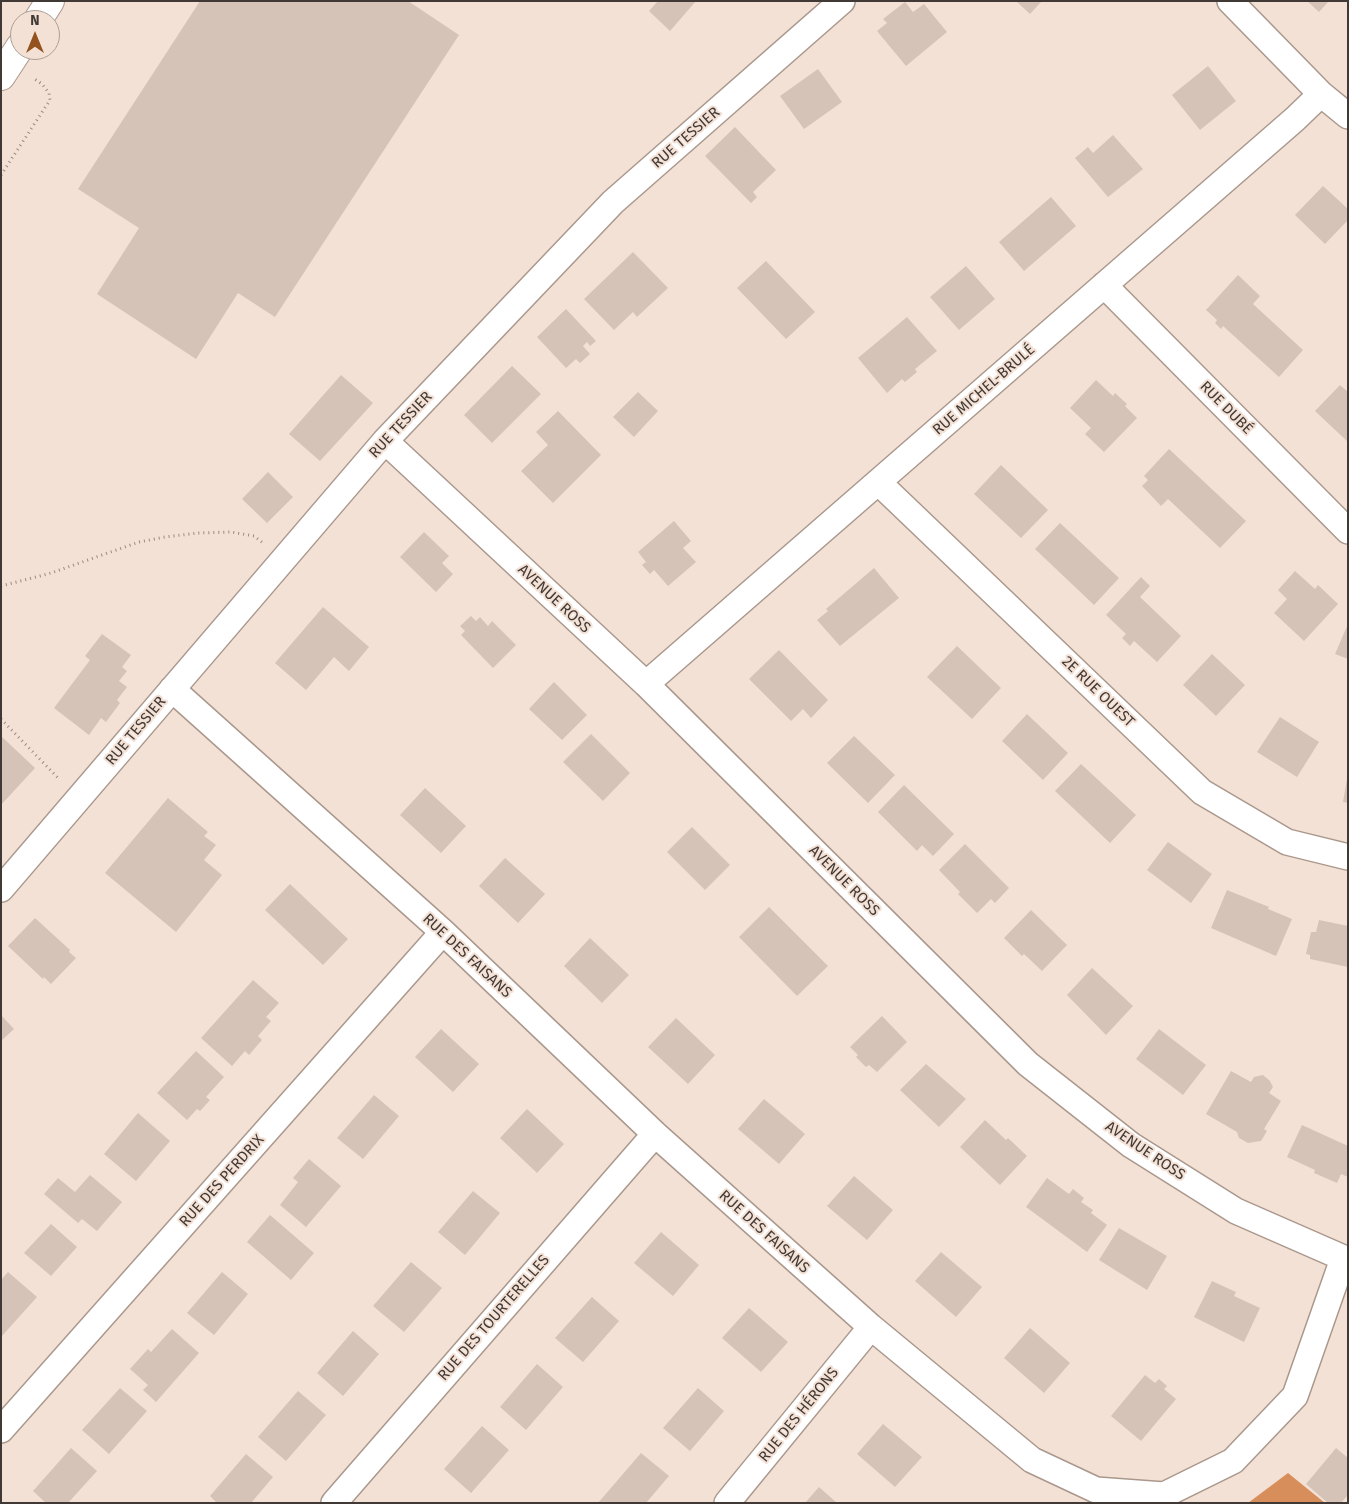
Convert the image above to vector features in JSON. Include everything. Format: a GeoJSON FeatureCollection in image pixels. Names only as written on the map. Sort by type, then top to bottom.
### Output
{"type":"FeatureCollection","features":[{"type":"Feature","properties":{"kind":"main road"},"geometry":{"type":"LineString","coordinates":[[1,76],[11,60]]}},
{"type":"Feature","properties":{"kind":"street","name":"RUE TESSIER"},"geometry":{"type":"LineString","coordinates":[[1,889],[385,441],[613,202],[842,1]]}},
{"type":"Feature","properties":{"kind":"street"},"geometry":{"type":"LineString","coordinates":[[1230,1],[1322,94],[1348,116]]}},
{"type":"Feature","properties":{"kind":"street","name":"RUE MICHEL-BRULÉ"},"geometry":{"type":"LineString","coordinates":[[646,684],[1295,120],[1322,94]]}},
{"type":"Feature","properties":{"kind":"street","name":"RUE DUBÉ"},"geometry":{"type":"LineString","coordinates":[[1104,285],[1348,531]]}},
{"type":"Feature","properties":{"kind":"street","name":"AVENUE ROSS"},"geometry":{"type":"LineString","coordinates":[[385,441],[646,684],[1028,1064],[1131,1145],[1228,1206],[1346,1260]]}},
{"type":"Feature","properties":{"kind":"street","name":"2E RUE OUEST"},"geometry":{"type":"LineString","coordinates":[[878,482],[1202,792],[1287,842],[1348,857]]}},
{"type":"Feature","properties":{"kind":"street","name":"RUE DES FAISANS"},"geometry":{"type":"LineString","coordinates":[[172,689],[443,932],[655,1134],[871,1327],[1032,1460],[1096,1490],[1164,1495],[1233,1461],[1295,1396],[1346,1260]]}},
{"type":"Feature","properties":{"kind":"street","name":"RUE DES PERDRIX"},"geometry":{"type":"LineString","coordinates":[[1,1430],[443,932]]}},
{"type":"Feature","properties":{"kind":"street","name":"RUE DES TOURTERELLES"},"geometry":{"type":"LineString","coordinates":[[334,1503],[655,1134]]}},
{"type":"Feature","properties":{"kind":"street","name":"RUE DES HÉRONS"},"geometry":{"type":"LineString","coordinates":[[727,1503],[871,1327]]}},
{"type":"Feature","properties":{"kind":"path"},"geometry":{"type":"LineString","coordinates":[[1,175],[50,100],[49,93],[42,84]]}},
{"type":"Feature","properties":{"kind":"path"},"geometry":{"type":"LineString","coordinates":[[1,586],[51,573],[138,542],[198,533],[231,532],[254,536],[285,557]]}},
{"type":"Feature","properties":{"kind":"path"},"geometry":{"type":"LineString","coordinates":[[1,719],[78,799]]}},
{"type":"Feature","properties":{"kind":"shaded area"},"geometry":{"type":"Polygon","coordinates":[[[1288,1473],[1325,1503],[1248,1503],[1288,1473]]]}},
{"type":"Feature","properties":{"kind":"building"},"geometry":{"type":"Polygon","coordinates":[[[200,1],[408,1],[459,35],[275,317],[238,293],[196,359],[97,294],[139,228],[78,189],[200,1]]]}},
{"type":"Feature","properties":{"kind":"building"},"geometry":{"type":"Polygon","coordinates":[[[658,1],[696,1],[670,31],[649,11],[658,1]]]}},
{"type":"Feature","properties":{"kind":"building"},"geometry":{"type":"Polygon","coordinates":[[[1016,1],[1042,1],[1030,14],[1016,1]]]}},
{"type":"Feature","properties":{"kind":"building"},"geometry":{"type":"Polygon","coordinates":[[[1307,1],[1329,1],[1319,12],[1307,1]]]}},
{"type":"Feature","properties":{"kind":"building"},"geometry":{"type":"Polygon","coordinates":[[[905,2],[913,12],[924,4],[947,32],[906,66],[877,31],[887,23],[883,19],[905,2]]]}},
{"type":"Feature","properties":{"kind":"building"},"geometry":{"type":"Polygon","coordinates":[[[1208,66],[1236,101],[1200,130],[1172,95],[1208,66]]]}},
{"type":"Feature","properties":{"kind":"building"},"geometry":{"type":"Polygon","coordinates":[[[818,69],[842,102],[804,129],[780,96],[818,69]]]}},
{"type":"Feature","properties":{"kind":"building"},"geometry":{"type":"Polygon","coordinates":[[[735,127],[776,170],[753,192],[757,197],[751,203],[705,156],[735,127]]]}},
{"type":"Feature","properties":{"kind":"building"},"geometry":{"type":"Polygon","coordinates":[[[1113,135],[1143,169],[1108,197],[1075,158],[1088,147],[1093,153],[1113,135]]]}},
{"type":"Feature","properties":{"kind":"building"},"geometry":{"type":"Polygon","coordinates":[[[1323,186],[1348,209],[1348,220],[1325,244],[1295,215],[1323,186]]]}},
{"type":"Feature","properties":{"kind":"building"},"geometry":{"type":"Polygon","coordinates":[[[1051,197],[1076,226],[1024,271],[999,242],[1051,197]]]}},
{"type":"Feature","properties":{"kind":"building"},"geometry":{"type":"Polygon","coordinates":[[[633,252],[668,288],[637,317],[633,312],[614,330],[584,299],[633,252]]]}},
{"type":"Feature","properties":{"kind":"building"},"geometry":{"type":"Polygon","coordinates":[[[766,261],[815,312],[786,339],[737,288],[766,261]]]}},
{"type":"Feature","properties":{"kind":"building"},"geometry":{"type":"Polygon","coordinates":[[[966,266],[995,299],[959,330],[930,297],[966,266]]]}},
{"type":"Feature","properties":{"kind":"building"},"geometry":{"type":"Polygon","coordinates":[[[1238,275],[1260,296],[1253,304],[1303,350],[1279,377],[1223,326],[1221,329],[1215,323],[1217,320],[1206,310],[1238,275]]]}},
{"type":"Feature","properties":{"kind":"building"},"geometry":{"type":"Polygon","coordinates":[[[566,309],[596,341],[590,346],[587,342],[583,346],[590,354],[580,363],[576,359],[566,368],[537,337],[566,309]]]}},
{"type":"Feature","properties":{"kind":"building"},"geometry":{"type":"Polygon","coordinates":[[[907,317],[937,351],[915,369],[917,372],[905,382],[902,379],[887,393],[858,358],[907,317]]]}},
{"type":"Feature","properties":{"kind":"building"},"geometry":{"type":"Polygon","coordinates":[[[512,366],[541,394],[492,443],[464,415],[512,366]]]}},
{"type":"Feature","properties":{"kind":"building"},"geometry":{"type":"Polygon","coordinates":[[[341,375],[373,403],[320,461],[289,434],[341,375]]]}},
{"type":"Feature","properties":{"kind":"building"},"geometry":{"type":"Polygon","coordinates":[[[1096,380],[1113,396],[1115,393],[1127,404],[1125,406],[1137,418],[1104,452],[1085,434],[1091,428],[1070,408],[1096,380]]]}},
{"type":"Feature","properties":{"kind":"building"},"geometry":{"type":"Polygon","coordinates":[[[1340,385],[1348,392],[1348,442],[1315,411],[1340,385]]]}},
{"type":"Feature","properties":{"kind":"building"},"geometry":{"type":"Polygon","coordinates":[[[638,392],[658,411],[634,437],[613,417],[638,392]]]}},
{"type":"Feature","properties":{"kind":"building"},"geometry":{"type":"Polygon","coordinates":[[[558,411],[601,455],[553,503],[521,471],[548,445],[536,432],[558,411]]]}},
{"type":"Feature","properties":{"kind":"building"},"geometry":{"type":"Polygon","coordinates":[[[1169,449],[1246,521],[1220,548],[1168,499],[1161,506],[1142,486],[1148,480],[1144,476],[1169,449]]]}},
{"type":"Feature","properties":{"kind":"building"},"geometry":{"type":"Polygon","coordinates":[[[1001,465],[1048,510],[1021,538],[974,494],[1001,465]]]}},
{"type":"Feature","properties":{"kind":"building"},"geometry":{"type":"Polygon","coordinates":[[[268,472],[293,497],[267,523],[242,499],[268,472]]]}},
{"type":"Feature","properties":{"kind":"building"},"geometry":{"type":"Polygon","coordinates":[[[674,521],[691,541],[683,548],[696,562],[668,586],[654,570],[650,574],[642,565],[646,562],[638,552],[674,521]]]}},
{"type":"Feature","properties":{"kind":"building"},"geometry":{"type":"Polygon","coordinates":[[[1060,523],[1119,578],[1094,605],[1035,549],[1060,523]]]}},
{"type":"Feature","properties":{"kind":"building"},"geometry":{"type":"Polygon","coordinates":[[[424,532],[449,556],[442,563],[453,574],[436,592],[400,557],[424,532]]]}},
{"type":"Feature","properties":{"kind":"building"},"geometry":{"type":"Polygon","coordinates":[[[874,568],[899,598],[840,646],[817,620],[828,611],[826,609],[874,568]]]}},
{"type":"Feature","properties":{"kind":"building"},"geometry":{"type":"Polygon","coordinates":[[[1295,571],[1315,589],[1318,585],[1338,604],[1304,641],[1274,613],[1287,599],[1278,590],[1295,571]]]}},
{"type":"Feature","properties":{"kind":"building"},"geometry":{"type":"Polygon","coordinates":[[[1141,577],[1150,586],[1140,597],[1181,636],[1157,662],[1134,641],[1130,646],[1122,638],[1126,634],[1106,615],[1141,577]]]}},
{"type":"Feature","properties":{"kind":"building"},"geometry":{"type":"Polygon","coordinates":[[[323,607],[369,647],[349,671],[334,657],[306,690],[275,663],[323,607]]]}},
{"type":"Feature","properties":{"kind":"building"},"geometry":{"type":"Polygon","coordinates":[[[471,616],[476,621],[480,617],[488,626],[492,621],[516,645],[493,668],[461,635],[465,631],[460,626],[471,616]]]}},
{"type":"Feature","properties":{"kind":"building"},"geometry":{"type":"Polygon","coordinates":[[[1348,624],[1348,659],[1335,654],[1348,624]]]}},
{"type":"Feature","properties":{"kind":"building"},"geometry":{"type":"Polygon","coordinates":[[[102,634],[131,655],[122,667],[127,671],[119,681],[127,687],[117,700],[120,703],[106,722],[101,718],[89,735],[54,708],[90,660],[85,656],[102,634]]]}},
{"type":"Feature","properties":{"kind":"building"},"geometry":{"type":"Polygon","coordinates":[[[957,646],[1001,688],[972,719],[927,677],[957,646]]]}},
{"type":"Feature","properties":{"kind":"building"},"geometry":{"type":"Polygon","coordinates":[[[779,650],[828,700],[811,718],[803,709],[791,721],[749,679],[779,650]]]}},
{"type":"Feature","properties":{"kind":"building"},"geometry":{"type":"Polygon","coordinates":[[[1212,654],[1245,685],[1216,716],[1183,685],[1212,654]]]}},
{"type":"Feature","properties":{"kind":"building"},"geometry":{"type":"Polygon","coordinates":[[[554,682],[587,715],[562,740],[529,709],[554,682]]]}},
{"type":"Feature","properties":{"kind":"building"},"geometry":{"type":"Polygon","coordinates":[[[1027,714],[1068,753],[1043,780],[1002,741],[1027,714]]]}},
{"type":"Feature","properties":{"kind":"building"},"geometry":{"type":"Polygon","coordinates":[[[1280,717],[1319,742],[1297,777],[1257,752],[1280,717]]]}},
{"type":"Feature","properties":{"kind":"building"},"geometry":{"type":"Polygon","coordinates":[[[591,734],[630,773],[603,801],[563,762],[591,734]]]}},
{"type":"Feature","properties":{"kind":"building"},"geometry":{"type":"Polygon","coordinates":[[[1,736],[35,768],[1,805],[1,736]]]}},
{"type":"Feature","properties":{"kind":"building"},"geometry":{"type":"Polygon","coordinates":[[[854,736],[895,775],[868,803],[827,763],[854,736]]]}},
{"type":"Feature","properties":{"kind":"building"},"geometry":{"type":"Polygon","coordinates":[[[1081,764],[1136,815],[1110,843],[1055,791],[1081,764]]]}},
{"type":"Feature","properties":{"kind":"building"},"geometry":{"type":"Polygon","coordinates":[[[1348,779],[1348,803],[1343,802],[1348,779]]]}},
{"type":"Feature","properties":{"kind":"building"},"geometry":{"type":"Polygon","coordinates":[[[904,785],[954,834],[933,856],[922,845],[917,851],[878,812],[904,785]]]}},
{"type":"Feature","properties":{"kind":"building"},"geometry":{"type":"Polygon","coordinates":[[[425,788],[466,826],[441,853],[400,815],[425,788]]]}},
{"type":"Feature","properties":{"kind":"building"},"geometry":{"type":"Polygon","coordinates":[[[168,798],[208,832],[204,836],[216,845],[204,860],[222,875],[176,932],[105,873],[168,798]]]}},
{"type":"Feature","properties":{"kind":"building"},"geometry":{"type":"Polygon","coordinates":[[[692,827],[730,865],[705,890],[667,852],[692,827]]]}},
{"type":"Feature","properties":{"kind":"building"},"geometry":{"type":"Polygon","coordinates":[[[1168,842],[1212,874],[1191,903],[1147,870],[1168,842]]]}},
{"type":"Feature","properties":{"kind":"building"},"geometry":{"type":"Polygon","coordinates":[[[965,844],[1009,888],[995,903],[991,899],[977,913],[958,894],[960,892],[939,870],[965,844]]]}},
{"type":"Feature","properties":{"kind":"building"},"geometry":{"type":"Polygon","coordinates":[[[505,858],[545,894],[518,923],[479,886],[505,858]]]}},
{"type":"Feature","properties":{"kind":"building"},"geometry":{"type":"Polygon","coordinates":[[[290,884],[348,939],[323,965],[265,910],[290,884]]]}},
{"type":"Feature","properties":{"kind":"building"},"geometry":{"type":"Polygon","coordinates":[[[1227,890],[1269,907],[1268,909],[1292,919],[1276,956],[1211,928],[1227,890]]]}},
{"type":"Feature","properties":{"kind":"building"},"geometry":{"type":"Polygon","coordinates":[[[769,907],[828,966],[797,996],[739,937],[769,907]]]}},
{"type":"Feature","properties":{"kind":"building"},"geometry":{"type":"Polygon","coordinates":[[[1031,910],[1067,945],[1042,971],[1024,954],[1022,956],[1004,938],[1031,910]]]}},
{"type":"Feature","properties":{"kind":"building"},"geometry":{"type":"Polygon","coordinates":[[[35,918],[70,950],[69,952],[76,958],[51,984],[44,977],[43,979],[8,946],[35,918]]]}},
{"type":"Feature","properties":{"kind":"building"},"geometry":{"type":"Polygon","coordinates":[[[1319,920],[1348,926],[1348,967],[1310,959],[1310,955],[1306,954],[1311,932],[1316,932],[1319,920]]]}},
{"type":"Feature","properties":{"kind":"building"},"geometry":{"type":"Polygon","coordinates":[[[590,938],[629,975],[602,1003],[564,966],[590,938]]]}},
{"type":"Feature","properties":{"kind":"building"},"geometry":{"type":"Polygon","coordinates":[[[1092,968],[1133,1006],[1106,1035],[1067,995],[1092,968]]]}},
{"type":"Feature","properties":{"kind":"building"},"geometry":{"type":"Polygon","coordinates":[[[253,980],[279,1003],[266,1017],[271,1021],[258,1036],[262,1040],[249,1055],[245,1051],[232,1066],[201,1038],[253,980]]]}},
{"type":"Feature","properties":{"kind":"building"},"geometry":{"type":"Polygon","coordinates":[[[1,1015],[14,1029],[1,1041],[1,1015]]]}},
{"type":"Feature","properties":{"kind":"building"},"geometry":{"type":"Polygon","coordinates":[[[882,1016],[907,1042],[877,1072],[869,1065],[866,1067],[856,1057],[858,1055],[850,1047],[882,1016]]]}},
{"type":"Feature","properties":{"kind":"building"},"geometry":{"type":"Polygon","coordinates":[[[676,1018],[715,1055],[688,1084],[648,1047],[676,1018]]]}},
{"type":"Feature","properties":{"kind":"building"},"geometry":{"type":"Polygon","coordinates":[[[441,1029],[479,1064],[453,1092],[415,1057],[441,1029]]]}},
{"type":"Feature","properties":{"kind":"building"},"geometry":{"type":"Polygon","coordinates":[[[1159,1029],[1206,1065],[1183,1095],[1136,1059],[1159,1029]]]}},
{"type":"Feature","properties":{"kind":"building"},"geometry":{"type":"Polygon","coordinates":[[[196,1051],[224,1077],[206,1097],[210,1100],[200,1111],[197,1109],[187,1120],[157,1093],[196,1051]]]}},
{"type":"Feature","properties":{"kind":"building"},"geometry":{"type":"Polygon","coordinates":[[[926,1064],[966,1099],[939,1127],[900,1090],[926,1064]]]}},
{"type":"Feature","properties":{"kind":"building"},"geometry":{"type":"Polygon","coordinates":[[[1231,1071],[1251,1082],[1254,1077],[1263,1075],[1270,1081],[1273,1087],[1269,1093],[1281,1101],[1264,1129],[1267,1131],[1261,1141],[1248,1143],[1239,1138],[1237,1132],[1206,1114],[1231,1071]]]}},
{"type":"Feature","properties":{"kind":"building"},"geometry":{"type":"Polygon","coordinates":[[[374,1095],[399,1116],[363,1159],[337,1138],[374,1095]]]}},
{"type":"Feature","properties":{"kind":"building"},"geometry":{"type":"Polygon","coordinates":[[[764,1099],[805,1134],[779,1164],[738,1129],[764,1099]]]}},
{"type":"Feature","properties":{"kind":"building"},"geometry":{"type":"Polygon","coordinates":[[[527,1109],[564,1144],[537,1173],[500,1138],[527,1109]]]}},
{"type":"Feature","properties":{"kind":"building"},"geometry":{"type":"Polygon","coordinates":[[[138,1113],[170,1141],[136,1181],[104,1154],[138,1113]]]}},
{"type":"Feature","properties":{"kind":"building"},"geometry":{"type":"Polygon","coordinates":[[[985,1120],[1006,1140],[1008,1138],[1027,1156],[1000,1185],[960,1147],[985,1120]]]}},
{"type":"Feature","properties":{"kind":"building"},"geometry":{"type":"Polygon","coordinates":[[[1302,1125],[1348,1146],[1348,1177],[1341,1174],[1337,1183],[1314,1173],[1315,1170],[1287,1157],[1302,1125]]]}},
{"type":"Feature","properties":{"kind":"building"},"geometry":{"type":"Polygon","coordinates":[[[309,1159],[341,1186],[306,1227],[280,1205],[298,1182],[293,1178],[309,1159]]]}},
{"type":"Feature","properties":{"kind":"building"},"geometry":{"type":"Polygon","coordinates":[[[90,1175],[122,1202],[97,1231],[82,1219],[78,1223],[44,1194],[58,1178],[75,1192],[90,1175]]]}},
{"type":"Feature","properties":{"kind":"building"},"geometry":{"type":"Polygon","coordinates":[[[854,1176],[893,1210],[867,1240],[827,1206],[854,1176]]]}},
{"type":"Feature","properties":{"kind":"building"},"geometry":{"type":"Polygon","coordinates":[[[1047,1178],[1069,1194],[1073,1189],[1084,1198],[1081,1202],[1093,1210],[1091,1213],[1107,1225],[1087,1252],[1026,1207],[1047,1178]]]}},
{"type":"Feature","properties":{"kind":"building"},"geometry":{"type":"Polygon","coordinates":[[[473,1191],[500,1213],[465,1255],[438,1232],[473,1191]]]}},
{"type":"Feature","properties":{"kind":"building"},"geometry":{"type":"Polygon","coordinates":[[[270,1215],[314,1253],[291,1280],[247,1242],[270,1215]]]}},
{"type":"Feature","properties":{"kind":"building"},"geometry":{"type":"Polygon","coordinates":[[[51,1224],[77,1247],[51,1276],[24,1253],[51,1224]]]}},
{"type":"Feature","properties":{"kind":"building"},"geometry":{"type":"Polygon","coordinates":[[[1119,1228],[1167,1256],[1147,1290],[1099,1260],[1119,1228]]]}},
{"type":"Feature","properties":{"kind":"building"},"geometry":{"type":"Polygon","coordinates":[[[661,1232],[699,1265],[673,1296],[634,1263],[661,1232]]]}},
{"type":"Feature","properties":{"kind":"building"},"geometry":{"type":"Polygon","coordinates":[[[941,1252],[982,1287],[956,1317],[915,1281],[941,1252]]]}},
{"type":"Feature","properties":{"kind":"building"},"geometry":{"type":"Polygon","coordinates":[[[411,1262],[442,1288],[404,1332],[373,1306],[411,1262]]]}},
{"type":"Feature","properties":{"kind":"building"},"geometry":{"type":"Polygon","coordinates":[[[8,1272],[37,1297],[1,1337],[1,1280],[8,1272]]]}},
{"type":"Feature","properties":{"kind":"building"},"geometry":{"type":"Polygon","coordinates":[[[222,1272],[248,1294],[214,1335],[187,1313],[222,1272]]]}},
{"type":"Feature","properties":{"kind":"building"},"geometry":{"type":"Polygon","coordinates":[[[1212,1281],[1236,1292],[1234,1296],[1260,1308],[1244,1342],[1194,1317],[1212,1281]]]}},
{"type":"Feature","properties":{"kind":"building"},"geometry":{"type":"Polygon","coordinates":[[[592,1297],[619,1321],[583,1362],[555,1338],[592,1297]]]}},
{"type":"Feature","properties":{"kind":"building"},"geometry":{"type":"Polygon","coordinates":[[[749,1308],[788,1342],[761,1372],[722,1338],[749,1308]]]}},
{"type":"Feature","properties":{"kind":"building"},"geometry":{"type":"Polygon","coordinates":[[[1030,1328],[1070,1363],[1044,1393],[1004,1358],[1030,1328]]]}},
{"type":"Feature","properties":{"kind":"building"},"geometry":{"type":"Polygon","coordinates":[[[172,1329],[199,1353],[156,1402],[143,1390],[148,1385],[130,1369],[148,1349],[151,1352],[172,1329]]]}},
{"type":"Feature","properties":{"kind":"building"},"geometry":{"type":"Polygon","coordinates":[[[353,1331],[379,1354],[343,1396],[317,1373],[353,1331]]]}},
{"type":"Feature","properties":{"kind":"building"},"geometry":{"type":"Polygon","coordinates":[[[537,1364],[563,1387],[526,1430],[500,1407],[537,1364]]]}},
{"type":"Feature","properties":{"kind":"building"},"geometry":{"type":"Polygon","coordinates":[[[1145,1375],[1155,1383],[1159,1379],[1167,1386],[1164,1389],[1176,1399],[1141,1441],[1111,1416],[1145,1375]]]}},
{"type":"Feature","properties":{"kind":"building"},"geometry":{"type":"Polygon","coordinates":[[[120,1388],[147,1411],[109,1454],[82,1430],[120,1388]]]}},
{"type":"Feature","properties":{"kind":"building"},"geometry":{"type":"Polygon","coordinates":[[[698,1388],[724,1411],[690,1451],[663,1428],[698,1388]]]}},
{"type":"Feature","properties":{"kind":"building"},"geometry":{"type":"Polygon","coordinates":[[[298,1391],[326,1415],[286,1461],[258,1437],[298,1391]]]}},
{"type":"Feature","properties":{"kind":"building"},"geometry":{"type":"Polygon","coordinates":[[[883,1424],[922,1457],[895,1487],[857,1454],[883,1424]]]}},
{"type":"Feature","properties":{"kind":"building"},"geometry":{"type":"Polygon","coordinates":[[[482,1426],[509,1450],[471,1493],[444,1469],[482,1426]]]}},
{"type":"Feature","properties":{"kind":"building"},"geometry":{"type":"Polygon","coordinates":[[[71,1448],[97,1471],[68,1503],[46,1503],[33,1491],[71,1448]]]}},
{"type":"Feature","properties":{"kind":"building"},"geometry":{"type":"Polygon","coordinates":[[[1336,1448],[1348,1458],[1348,1495],[1341,1503],[1328,1503],[1306,1484],[1336,1448]]]}},
{"type":"Feature","properties":{"kind":"building"},"geometry":{"type":"Polygon","coordinates":[[[641,1453],[669,1476],[646,1503],[598,1503],[641,1453]]]}},
{"type":"Feature","properties":{"kind":"building"},"geometry":{"type":"Polygon","coordinates":[[[246,1454],[273,1477],[251,1503],[217,1503],[210,1496],[246,1454]]]}},
{"type":"Feature","properties":{"kind":"building"},"geometry":{"type":"Polygon","coordinates":[[[819,1487],[837,1503],[805,1503],[819,1487]]]}}]}
